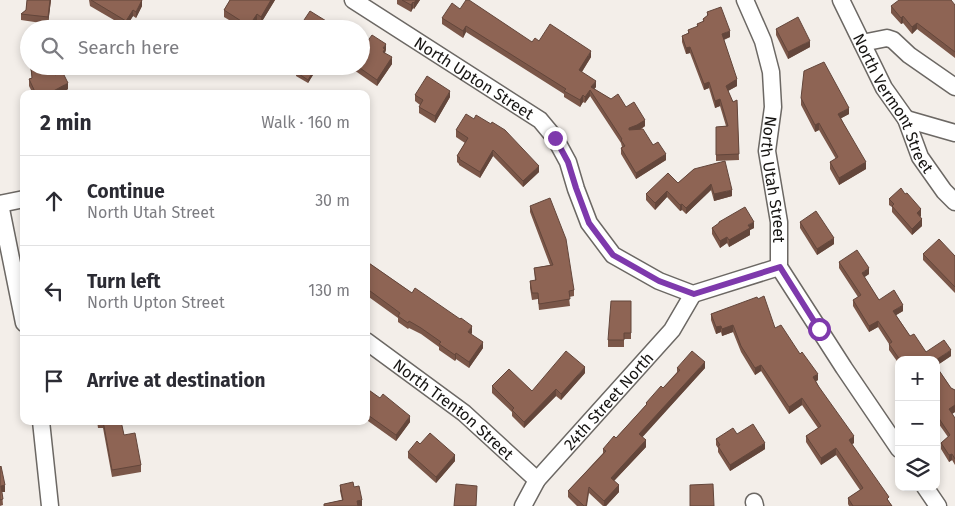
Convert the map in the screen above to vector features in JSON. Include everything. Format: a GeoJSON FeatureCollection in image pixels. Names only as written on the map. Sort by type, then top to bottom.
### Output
{"type":"FeatureCollection","features":[{"type":"Feature","properties":{"kind":"street","name":"North Upton Street"},"geometry":{"type":"LineString","coordinates":[[353,0],[540,120],[555,138],[568,162],[589,223],[613,255],[659,281],[694,294]]}},
{"type":"Feature","properties":{"kind":"street","name":"North Utah Street"},"geometry":{"type":"LineString","coordinates":[[745,0],[763,41],[771,72],[773,107],[767,151],[779,222],[780,267],[844,368],[897,446]]}},
{"type":"Feature","properties":{"kind":"street","name":"North Vermont Street"},"geometry":{"type":"LineString","coordinates":[[841,0],[884,88],[906,119],[920,157],[944,192],[955,202]]}},
{"type":"Feature","properties":{"kind":"street"},"geometry":{"type":"LineString","coordinates":[[862,42],[887,38],[894,40],[909,55],[955,88]]}},
{"type":"Feature","properties":{"kind":"street"},"geometry":{"type":"LineString","coordinates":[[906,119],[955,133]]}},
{"type":"Feature","properties":{"kind":"street"},"geometry":{"type":"LineString","coordinates":[[20,200],[0,204],[20,303]]}},
{"type":"Feature","properties":{"kind":"street"},"geometry":{"type":"LineString","coordinates":[[694,294],[780,267]]}},
{"type":"Feature","properties":{"kind":"street","name":"24th Street North"},"geometry":{"type":"LineString","coordinates":[[523,506],[537,480],[672,330],[694,294]]}},
{"type":"Feature","properties":{"kind":"street","name":"North Trenton Street"},"geometry":{"type":"LineString","coordinates":[[370,344],[464,413],[537,480]]}},
{"type":"Feature","properties":{"kind":"street"},"geometry":{"type":"LineString","coordinates":[[41,425],[50,506]]}},
{"type":"Feature","properties":{"kind":"street"},"geometry":{"type":"LineString","coordinates":[[928,491],[938,506]]}},
{"type":"Feature","properties":{"kind":"building"},"geometry":{"type":"Polygon","coordinates":[[[27,0],[50,0],[48,17],[21,14],[26,10],[27,0]]]}},
{"type":"Feature","properties":{"kind":"building"},"geometry":{"type":"Polygon","coordinates":[[[91,0],[142,0],[136,12],[133,10],[127,20],[91,0]]]}},
{"type":"Feature","properties":{"kind":"building"},"geometry":{"type":"Polygon","coordinates":[[[230,0],[271,0],[261,17],[257,14],[253,20],[240,20],[224,10],[230,0]]]}},
{"type":"Feature","properties":{"kind":"building"},"geometry":{"type":"Polygon","coordinates":[[[402,0],[416,0],[411,5],[402,0]]]}},
{"type":"Feature","properties":{"kind":"building"},"geometry":{"type":"Polygon","coordinates":[[[466,0],[469,0],[532,42],[535,38],[539,41],[550,24],[591,51],[579,70],[596,81],[591,87],[611,99],[618,94],[626,107],[634,102],[645,120],[629,128],[629,130],[643,129],[653,145],[658,142],[666,154],[636,173],[621,148],[625,146],[622,139],[590,90],[580,100],[564,91],[566,89],[466,26],[463,31],[442,18],[452,3],[460,9],[466,0]]]}},
{"type":"Feature","properties":{"kind":"building"},"geometry":{"type":"Polygon","coordinates":[[[899,0],[951,0],[955,5],[955,52],[917,23],[912,27],[903,16],[901,18],[891,6],[899,0]]]}},
{"type":"Feature","properties":{"kind":"building"},"geometry":{"type":"Polygon","coordinates":[[[721,7],[730,31],[722,34],[737,79],[726,86],[733,102],[737,100],[739,154],[716,155],[716,127],[728,126],[720,99],[715,101],[709,82],[704,84],[690,47],[686,48],[682,36],[689,33],[688,30],[704,21],[703,19],[708,15],[707,12],[721,7]]]}},
{"type":"Feature","properties":{"kind":"building"},"geometry":{"type":"Polygon","coordinates":[[[310,11],[325,20],[304,20],[310,11]]]}},
{"type":"Feature","properties":{"kind":"building"},"geometry":{"type":"Polygon","coordinates":[[[798,17],[810,41],[788,52],[776,29],[798,17]]]}},
{"type":"Feature","properties":{"kind":"building"},"geometry":{"type":"Polygon","coordinates":[[[372,35],[386,44],[383,52],[392,57],[377,80],[370,75],[370,38],[372,35]]]}},
{"type":"Feature","properties":{"kind":"building"},"geometry":{"type":"Polygon","coordinates":[[[824,62],[849,108],[838,114],[866,162],[839,178],[830,162],[838,157],[819,123],[815,125],[801,98],[804,71],[824,62]]]}},
{"type":"Feature","properties":{"kind":"building"},"geometry":{"type":"Polygon","coordinates":[[[32,75],[64,75],[68,83],[55,90],[34,90],[29,79],[32,78],[32,75]]]}},
{"type":"Feature","properties":{"kind":"building"},"geometry":{"type":"Polygon","coordinates":[[[300,75],[311,75],[308,80],[300,75]]]}},
{"type":"Feature","properties":{"kind":"building"},"geometry":{"type":"Polygon","coordinates":[[[427,76],[450,91],[435,116],[419,107],[423,100],[415,95],[427,76]]]}},
{"type":"Feature","properties":{"kind":"building"},"geometry":{"type":"Polygon","coordinates":[[[466,114],[474,119],[476,115],[505,130],[539,166],[523,181],[493,150],[480,172],[459,159],[457,156],[468,138],[456,130],[466,114]]]}},
{"type":"Feature","properties":{"kind":"building"},"geometry":{"type":"Polygon","coordinates":[[[725,161],[732,190],[714,194],[711,184],[686,208],[682,204],[680,205],[667,191],[655,203],[646,194],[668,173],[678,183],[694,169],[725,161]]]}},
{"type":"Feature","properties":{"kind":"building"},"geometry":{"type":"Polygon","coordinates":[[[901,188],[921,209],[917,213],[922,219],[912,229],[892,206],[894,204],[889,199],[901,188]]]}},
{"type":"Feature","properties":{"kind":"building"},"geometry":{"type":"Polygon","coordinates":[[[550,198],[566,239],[574,290],[569,291],[570,299],[539,304],[538,293],[532,293],[530,281],[536,280],[534,268],[553,265],[530,206],[550,198]]]}},
{"type":"Feature","properties":{"kind":"building"},"geometry":{"type":"Polygon","coordinates":[[[745,207],[754,222],[748,225],[750,228],[729,240],[727,237],[720,241],[712,228],[745,207]]]}},
{"type":"Feature","properties":{"kind":"building"},"geometry":{"type":"Polygon","coordinates":[[[816,211],[834,238],[817,249],[800,222],[816,211]]]}},
{"type":"Feature","properties":{"kind":"building"},"geometry":{"type":"Polygon","coordinates":[[[939,239],[955,256],[955,287],[923,254],[939,239]]]}},
{"type":"Feature","properties":{"kind":"building"},"geometry":{"type":"Polygon","coordinates":[[[857,250],[869,268],[862,273],[879,300],[894,290],[903,305],[893,311],[910,336],[914,334],[926,352],[944,340],[951,350],[940,357],[897,356],[889,344],[892,342],[878,321],[869,326],[853,300],[861,295],[839,262],[857,250]]]}},
{"type":"Feature","properties":{"kind":"building"},"geometry":{"type":"Polygon","coordinates":[[[370,264],[412,293],[415,288],[461,318],[472,326],[468,332],[483,342],[469,362],[439,344],[441,342],[421,328],[409,321],[408,323],[398,316],[400,313],[370,291],[370,264]]]}},
{"type":"Feature","properties":{"kind":"building"},"geometry":{"type":"Polygon","coordinates":[[[764,296],[775,328],[781,325],[800,354],[802,352],[818,374],[813,377],[854,436],[849,440],[889,497],[887,499],[892,506],[853,506],[848,498],[863,488],[836,448],[821,458],[806,436],[821,426],[802,398],[789,407],[761,365],[755,368],[741,346],[733,325],[722,329],[721,326],[716,327],[711,314],[764,296]]]}},
{"type":"Feature","properties":{"kind":"building"},"geometry":{"type":"Polygon","coordinates":[[[611,301],[631,301],[631,333],[624,333],[624,340],[608,340],[611,301]]]}},
{"type":"Feature","properties":{"kind":"building"},"geometry":{"type":"Polygon","coordinates":[[[566,351],[585,367],[561,394],[556,389],[524,422],[512,410],[514,408],[492,386],[509,369],[532,391],[566,351]]]}},
{"type":"Feature","properties":{"kind":"building"},"geometry":{"type":"Polygon","coordinates":[[[692,351],[705,362],[639,434],[646,440],[611,478],[619,485],[604,501],[589,487],[586,506],[584,506],[568,491],[606,451],[603,449],[614,436],[616,438],[661,386],[663,388],[680,370],[677,368],[692,351]]]}},
{"type":"Feature","properties":{"kind":"building"},"geometry":{"type":"Polygon","coordinates":[[[940,372],[951,388],[955,390],[955,405],[949,409],[955,418],[955,459],[952,454],[949,455],[941,443],[950,435],[940,420],[940,372]]]}},
{"type":"Feature","properties":{"kind":"building"},"geometry":{"type":"Polygon","coordinates":[[[370,391],[380,398],[383,394],[410,416],[396,435],[370,416],[370,391]]]}},
{"type":"Feature","properties":{"kind":"building"},"geometry":{"type":"Polygon","coordinates":[[[753,424],[765,443],[730,465],[718,446],[720,445],[716,439],[733,428],[737,434],[753,424]]]}},
{"type":"Feature","properties":{"kind":"building"},"geometry":{"type":"Polygon","coordinates":[[[104,425],[122,425],[124,435],[135,433],[141,465],[112,470],[104,425]]]}},
{"type":"Feature","properties":{"kind":"building"},"geometry":{"type":"Polygon","coordinates":[[[430,433],[455,455],[436,477],[408,452],[417,441],[420,444],[430,433]]]}},
{"type":"Feature","properties":{"kind":"building"},"geometry":{"type":"Polygon","coordinates":[[[0,467],[5,485],[1,486],[3,499],[0,500],[0,467]]]}},
{"type":"Feature","properties":{"kind":"building"},"geometry":{"type":"Polygon","coordinates":[[[353,482],[354,487],[359,486],[362,500],[357,501],[358,506],[324,506],[324,504],[343,500],[340,485],[353,482]]]}},
{"type":"Feature","properties":{"kind":"building"},"geometry":{"type":"Polygon","coordinates":[[[456,484],[477,486],[476,506],[454,506],[456,484]]]}},
{"type":"Feature","properties":{"kind":"building"},"geometry":{"type":"Polygon","coordinates":[[[713,484],[714,506],[690,506],[690,485],[713,484]]]}},
{"type":"Feature","properties":{"kind":"route"},"geometry":{"type":"LineString","coordinates":[[555,138],[568,162],[589,223],[613,255],[659,281],[694,294],[780,267],[819,329]]}}]}
